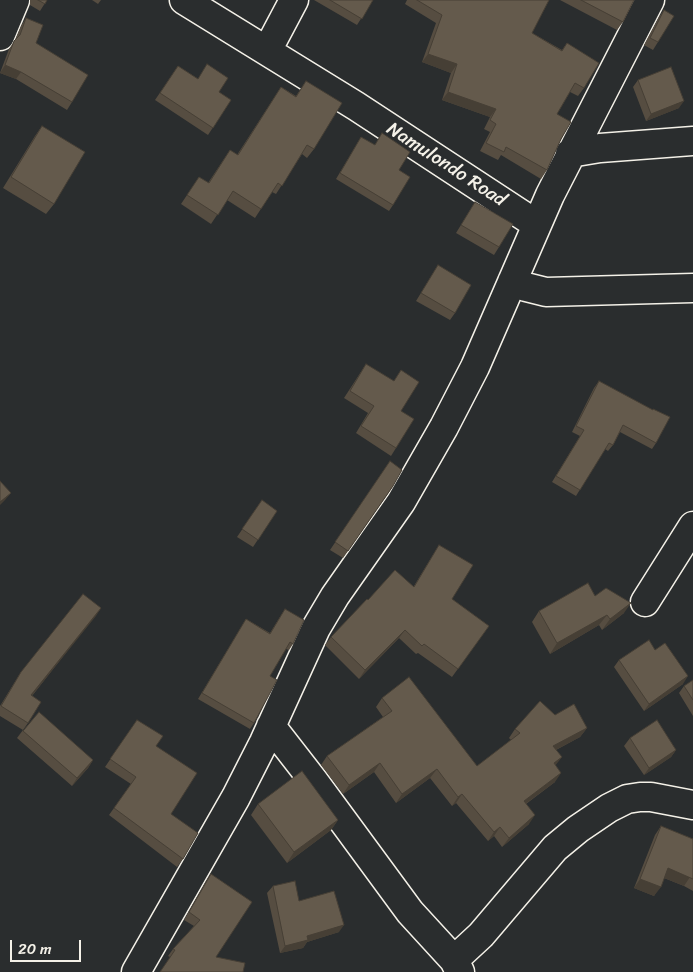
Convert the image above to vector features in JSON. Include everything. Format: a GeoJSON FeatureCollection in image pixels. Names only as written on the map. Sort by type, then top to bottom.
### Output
{"type":"FeatureCollection","features":[{"type":"Feature","properties":{"kind":"street"},"geometry":{"type":"LineString","coordinates":[[0,36],[15,0]]}},
{"type":"Feature","properties":{"kind":"street","name":"Namulondo Road"},"geometry":{"type":"LineString","coordinates":[[184,0],[356,106],[536,224]]}},
{"type":"Feature","properties":{"kind":"street"},"geometry":{"type":"LineString","coordinates":[[267,51],[294,0]]}},
{"type":"Feature","properties":{"kind":"street"},"geometry":{"type":"LineString","coordinates":[[136,972],[236,797],[316,628],[335,596],[401,502],[444,427],[475,367],[536,224],[570,153],[650,0]]}},
{"type":"Feature","properties":{"kind":"street"},"geometry":{"type":"LineString","coordinates":[[570,153],[600,148],[693,141]]}},
{"type":"Feature","properties":{"kind":"street"},"geometry":{"type":"LineString","coordinates":[[512,282],[526,288],[546,292],[693,288]]}},
{"type":"Feature","properties":{"kind":"street"},"geometry":{"type":"LineString","coordinates":[[644,602],[693,526]]}},
{"type":"Feature","properties":{"kind":"street"},"geometry":{"type":"LineString","coordinates":[[271,726],[410,912],[457,966],[555,848],[578,829],[609,808],[627,799],[651,797],[693,806]]}},
{"type":"Feature","properties":{"kind":"building"},"geometry":{"type":"Polygon","coordinates":[[[38,0],[47,0],[45,4],[38,0]]]}},
{"type":"Feature","properties":{"kind":"building"},"geometry":{"type":"Polygon","coordinates":[[[330,0],[373,0],[362,19],[330,0]]]}},
{"type":"Feature","properties":{"kind":"building"},"geometry":{"type":"Polygon","coordinates":[[[417,0],[549,0],[532,33],[562,51],[567,43],[599,63],[584,88],[575,83],[557,114],[571,122],[547,170],[506,147],[504,152],[486,143],[496,124],[490,120],[496,109],[448,92],[457,64],[428,54],[442,15],[417,0]]]}},
{"type":"Feature","properties":{"kind":"building"},"geometry":{"type":"Polygon","coordinates":[[[581,0],[634,0],[623,22],[581,0]]]}},
{"type":"Feature","properties":{"kind":"building"},"geometry":{"type":"Polygon","coordinates":[[[664,10],[674,16],[658,42],[650,38],[664,10]]]}},
{"type":"Feature","properties":{"kind":"building"},"geometry":{"type":"Polygon","coordinates":[[[26,18],[43,25],[36,43],[88,75],[72,102],[21,72],[5,65],[14,41],[20,35],[26,18]]]}},
{"type":"Feature","properties":{"kind":"building"},"geometry":{"type":"Polygon","coordinates":[[[207,64],[228,78],[219,92],[231,100],[213,128],[160,93],[178,66],[198,79],[207,64]]]}},
{"type":"Feature","properties":{"kind":"building"},"geometry":{"type":"Polygon","coordinates":[[[671,67],[684,101],[651,114],[638,80],[671,67]]]}},
{"type":"Feature","properties":{"kind":"building"},"geometry":{"type":"Polygon","coordinates":[[[306,81],[342,103],[314,149],[307,145],[282,186],[278,183],[261,209],[233,191],[218,215],[187,195],[199,177],[209,183],[230,150],[238,155],[281,87],[296,97],[306,81]]]}},
{"type":"Feature","properties":{"kind":"building"},"geometry":{"type":"Polygon","coordinates":[[[42,126],[85,152],[54,204],[11,177],[42,126]]]}},
{"type":"Feature","properties":{"kind":"building"},"geometry":{"type":"Polygon","coordinates":[[[382,133],[410,152],[399,170],[410,177],[393,205],[340,173],[361,137],[375,145],[382,133]]]}},
{"type":"Feature","properties":{"kind":"building"},"geometry":{"type":"Polygon","coordinates":[[[475,202],[513,224],[499,247],[461,225],[475,202]]]}},
{"type":"Feature","properties":{"kind":"building"},"geometry":{"type":"Polygon","coordinates":[[[438,265],[471,285],[455,313],[421,293],[438,265]]]}},
{"type":"Feature","properties":{"kind":"building"},"geometry":{"type":"Polygon","coordinates":[[[366,364],[394,381],[401,370],[419,382],[401,411],[414,419],[396,448],[361,426],[374,406],[350,391],[366,364]]]}},
{"type":"Feature","properties":{"kind":"building"},"geometry":{"type":"Polygon","coordinates":[[[599,381],[670,417],[656,443],[623,425],[613,445],[609,443],[580,490],[556,476],[584,430],[576,426],[599,381]]]}},
{"type":"Feature","properties":{"kind":"building"},"geometry":{"type":"Polygon","coordinates":[[[390,461],[402,470],[348,551],[335,542],[390,461]]]}},
{"type":"Feature","properties":{"kind":"building"},"geometry":{"type":"Polygon","coordinates":[[[0,481],[11,493],[0,502],[0,481]]]}},
{"type":"Feature","properties":{"kind":"building"},"geometry":{"type":"Polygon","coordinates":[[[262,500],[277,511],[258,540],[242,529],[262,500]]]}},
{"type":"Feature","properties":{"kind":"building"},"geometry":{"type":"Polygon","coordinates":[[[439,545],[473,565],[452,599],[489,626],[458,669],[424,644],[422,646],[405,630],[365,670],[331,637],[395,570],[414,587],[439,545]]]}},
{"type":"Feature","properties":{"kind":"building"},"geometry":{"type":"Polygon","coordinates":[[[588,583],[595,596],[606,588],[631,603],[610,619],[607,615],[557,643],[539,611],[588,583]]]}},
{"type":"Feature","properties":{"kind":"building"},"geometry":{"type":"Polygon","coordinates":[[[83,594],[101,608],[31,695],[41,702],[28,723],[1,706],[21,672],[83,594]]]}},
{"type":"Feature","properties":{"kind":"building"},"geometry":{"type":"Polygon","coordinates":[[[285,609],[304,620],[293,644],[290,642],[270,676],[277,680],[254,723],[202,693],[246,619],[270,634],[285,609]]]}},
{"type":"Feature","properties":{"kind":"building"},"geometry":{"type":"Polygon","coordinates":[[[649,640],[655,650],[665,643],[688,676],[649,704],[619,660],[649,640]]]}},
{"type":"Feature","properties":{"kind":"building"},"geometry":{"type":"Polygon","coordinates":[[[409,677],[477,766],[520,733],[515,729],[540,701],[555,715],[574,704],[587,728],[553,746],[562,757],[554,763],[561,773],[524,801],[535,815],[509,838],[500,827],[494,832],[462,794],[458,797],[437,769],[402,794],[380,763],[349,785],[327,756],[392,711],[382,698],[409,677]]]}},
{"type":"Feature","properties":{"kind":"building"},"geometry":{"type":"Polygon","coordinates":[[[693,680],[693,700],[684,686],[693,680]]]}},
{"type":"Feature","properties":{"kind":"building"},"geometry":{"type":"Polygon","coordinates":[[[39,712],[93,760],[77,778],[23,731],[39,712]]]}},
{"type":"Feature","properties":{"kind":"building"},"geometry":{"type":"Polygon","coordinates":[[[137,720],[163,736],[156,746],[197,773],[171,814],[198,833],[183,859],[114,808],[136,777],[110,759],[137,720]]]}},
{"type":"Feature","properties":{"kind":"building"},"geometry":{"type":"Polygon","coordinates":[[[657,720],[676,750],[649,768],[630,738],[657,720]]]}},
{"type":"Feature","properties":{"kind":"building"},"geometry":{"type":"Polygon","coordinates":[[[302,771],[338,820],[294,852],[258,804],[302,771]]]}},
{"type":"Feature","properties":{"kind":"building"},"geometry":{"type":"Polygon","coordinates":[[[661,826],[693,839],[693,879],[668,868],[661,887],[640,879],[661,826]]]}},
{"type":"Feature","properties":{"kind":"building"},"geometry":{"type":"Polygon","coordinates":[[[211,874],[252,902],[216,957],[245,963],[243,972],[160,972],[175,950],[173,949],[200,920],[189,912],[211,874]]]}},
{"type":"Feature","properties":{"kind":"building"},"geometry":{"type":"Polygon","coordinates":[[[295,881],[299,901],[334,891],[344,925],[307,936],[308,940],[285,946],[273,886],[295,881]]]}}]}
